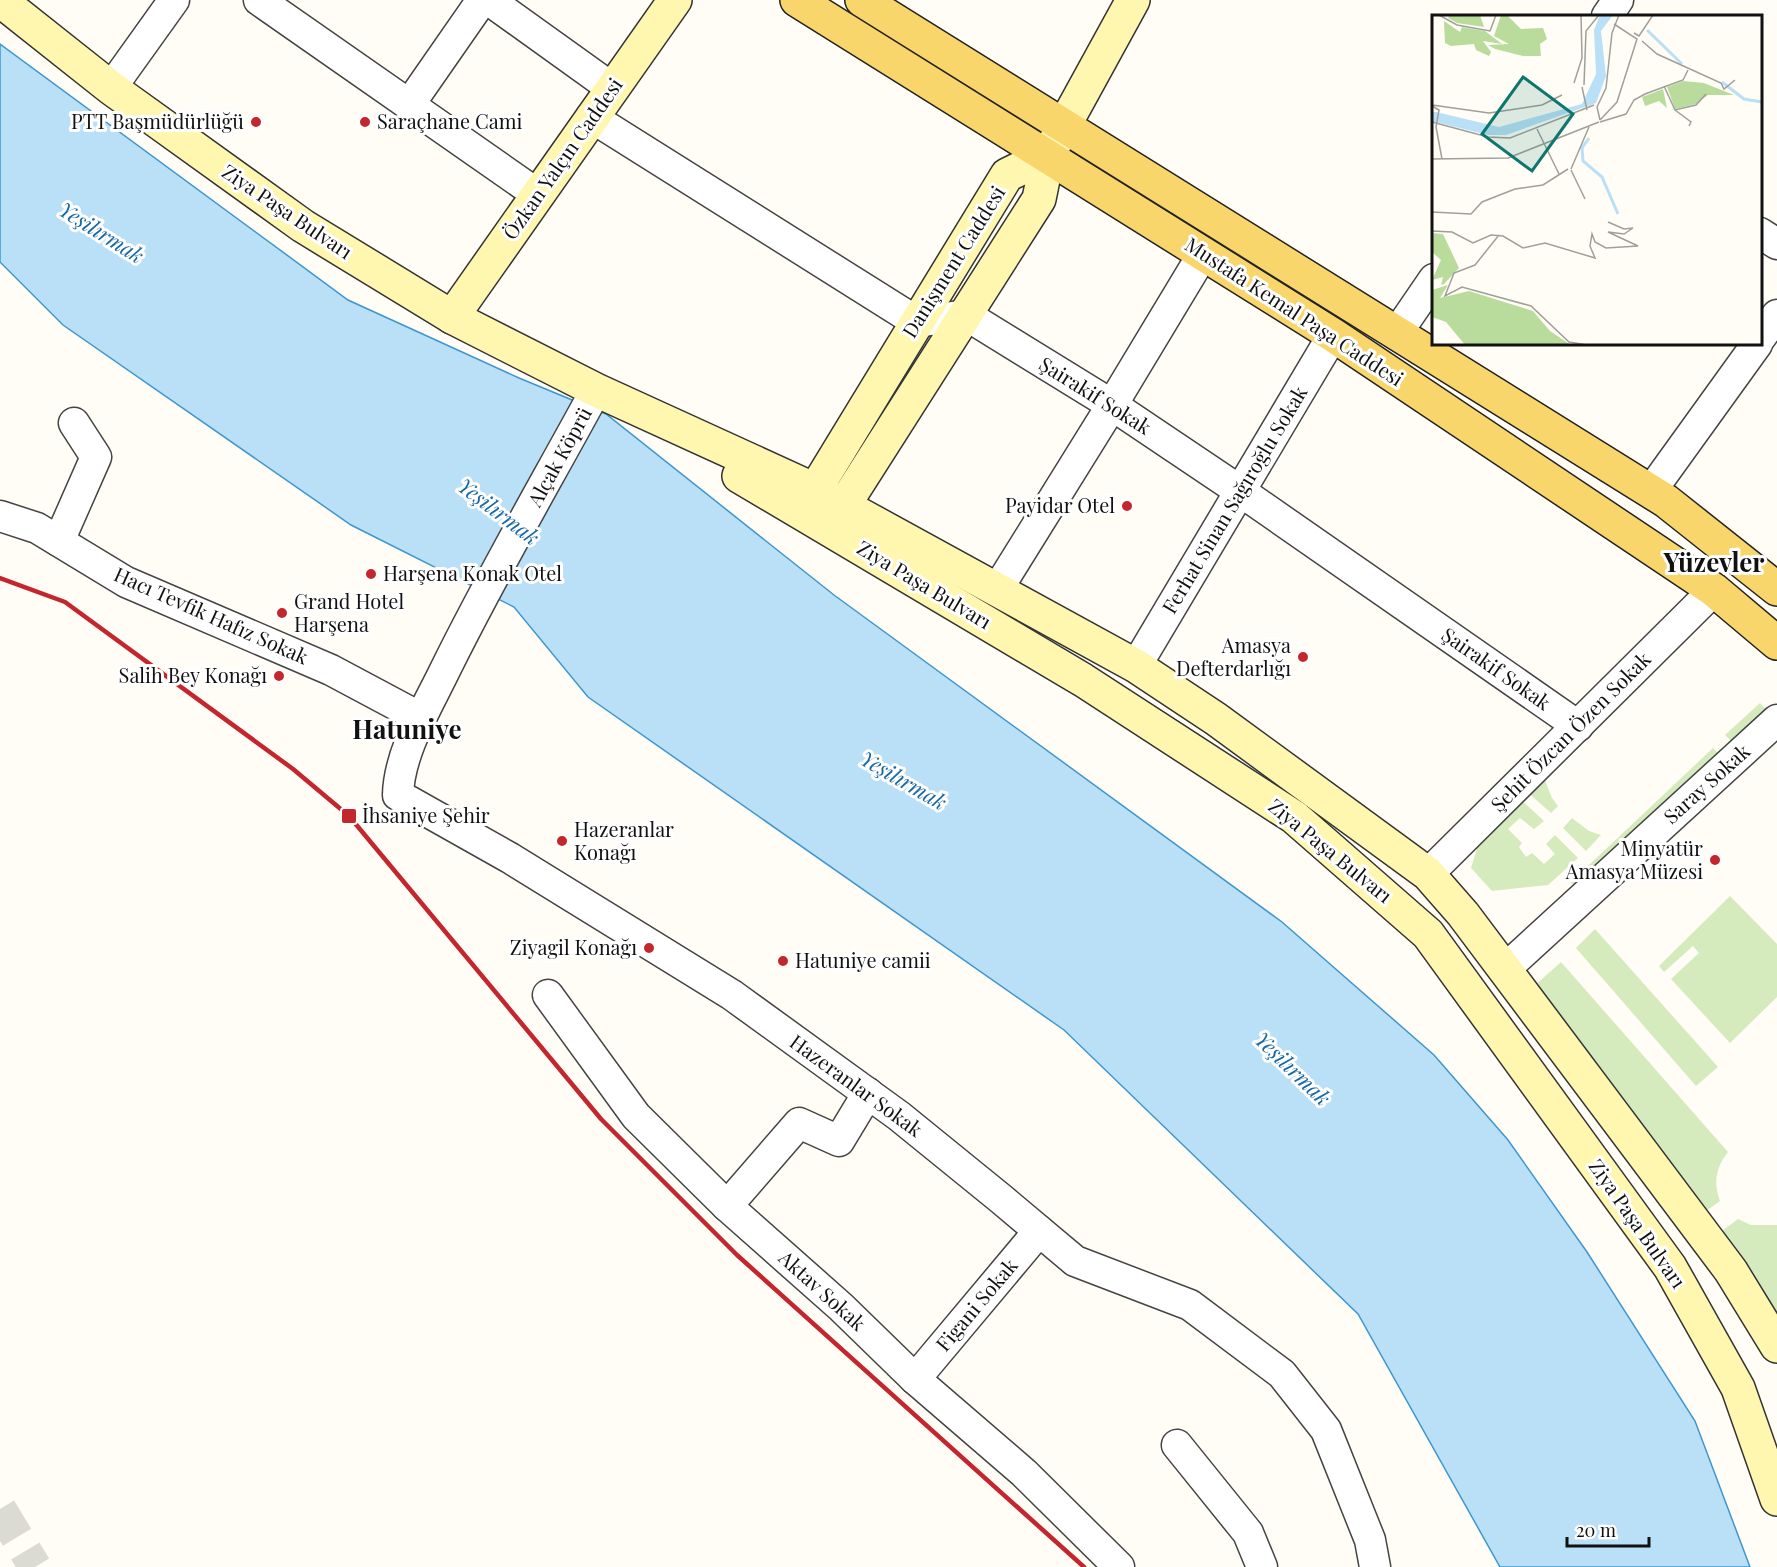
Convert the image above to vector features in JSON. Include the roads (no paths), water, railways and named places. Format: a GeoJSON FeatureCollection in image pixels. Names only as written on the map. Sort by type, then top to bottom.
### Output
{"type":"FeatureCollection","features":[{"type":"Feature","properties":{"kind":"main road","name":"Mustafa Kemal Paşa Caddesi"},"geometry":{"type":"LineString","coordinates":[[797,0],[1333,334],[1714,590],[1777,643]]}},
{"type":"Feature","properties":{"kind":"main road","name":"Mustafa Kemal Paşa Caddesi"},"geometry":{"type":"LineString","coordinates":[[862,0],[1651,491],[1777,589]]}},
{"type":"Feature","properties":{"kind":"street","name":"Ziya Paşa Bulvarı"},"geometry":{"type":"LineString","coordinates":[[0,0],[111,88],[303,226],[452,317],[596,390],[830,498],[1136,666],[1216,719],[1428,874],[1463,914],[1731,1271],[1777,1346]]}},
{"type":"Feature","properties":{"kind":"street"},"geometry":{"type":"LineString","coordinates":[[111,88],[174,0]]}},
{"type":"Feature","properties":{"kind":"street"},"geometry":{"type":"LineString","coordinates":[[259,0],[537,194]]}},
{"type":"Feature","properties":{"kind":"street"},"geometry":{"type":"LineString","coordinates":[[409,105],[482,0]]}},
{"type":"Feature","properties":{"kind":"street"},"geometry":{"type":"LineString","coordinates":[[489,0],[613,89]]}},
{"type":"Feature","properties":{"kind":"street","name":"Özkan Yalçın Caddesi"},"geometry":{"type":"LineString","coordinates":[[452,317],[675,0]]}},
{"type":"Feature","properties":{"kind":"street"},"geometry":{"type":"LineString","coordinates":[[1048,155],[1133,0]]}},
{"type":"Feature","properties":{"kind":"street"},"geometry":{"type":"LineString","coordinates":[[1608,15],[1618,0]]}},
{"type":"Feature","properties":{"kind":"street"},"geometry":{"type":"LineString","coordinates":[[591,117],[917,322],[966,315]]}},
{"type":"Feature","properties":{"kind":"street","name":"Danişment Caddesi"},"geometry":{"type":"LineString","coordinates":[[830,498],[966,315],[1039,199],[1048,155]]}},
{"type":"Feature","properties":{"kind":"street","name":"Danişment Caddesi"},"geometry":{"type":"LineString","coordinates":[[830,498],[917,322],[1007,176],[1048,155]]}},
{"type":"Feature","properties":{"kind":"street"},"geometry":{"type":"LineString","coordinates":[[1762,234],[1777,244]]}},
{"type":"Feature","properties":{"kind":"street"},"geometry":{"type":"LineString","coordinates":[[997,590],[1203,254]]}},
{"type":"Feature","properties":{"kind":"street"},"geometry":{"type":"LineString","coordinates":[[1397,333],[1432,282]]}},
{"type":"Feature","properties":{"kind":"street","name":"Şairakif Sokak"},"geometry":{"type":"LineString","coordinates":[[966,315],[1112,405],[1578,726]]}},
{"type":"Feature","properties":{"kind":"street"},"geometry":{"type":"LineString","coordinates":[[1762,337],[1777,315]]}},
{"type":"Feature","properties":{"kind":"street","name":"Ferhat Sinan Sağıroğlu Sokak"},"geometry":{"type":"LineString","coordinates":[[1136,666],[1333,334]]}},
{"type":"Feature","properties":{"kind":"street"},"geometry":{"type":"LineString","coordinates":[[1651,491],[1755,345]]}},
{"type":"Feature","properties":{"kind":"street","name":"Ziya Paşa Bulvarı"},"geometry":{"type":"LineString","coordinates":[[596,390],[1083,680],[1274,804],[1302,824],[1428,934],[1670,1267],[1738,1388],[1777,1499]]}},
{"type":"Feature","properties":{"kind":"street","name":"Alçak Köprü"},"geometry":{"type":"LineString","coordinates":[[471,617],[596,390]]}},
{"type":"Feature","properties":{"kind":"street"},"geometry":{"type":"LineString","coordinates":[[59,542],[96,457],[74,423]]}},
{"type":"Feature","properties":{"kind":"street","name":"Hacı Tevfik Hafız Sokak"},"geometry":{"type":"LineString","coordinates":[[0,516],[37,528],[126,582],[331,670],[421,718]]}},
{"type":"Feature","properties":{"kind":"street","name":"Şehit Özcan Özen Sokak"},"geometry":{"type":"LineString","coordinates":[[1428,874],[1714,590]]}},
{"type":"Feature","properties":{"kind":"street","name":"Hazeranlar Sokak"},"geometry":{"type":"LineString","coordinates":[[471,617],[421,718],[398,775],[398,795],[510,858],[732,995],[899,1116],[1075,1261],[1190,1305],[1282,1374],[1326,1430],[1370,1540],[1374,1567]]}},
{"type":"Feature","properties":{"kind":"street","name":"Saray Sokak"},"geometry":{"type":"LineString","coordinates":[[1504,969],[1777,720]]}},
{"type":"Feature","properties":{"kind":"street","name":"Aktav Sokak"},"geometry":{"type":"LineString","coordinates":[[548,995],[636,1116],[728,1206],[841,1307],[915,1378],[1024,1473],[1119,1567]]}},
{"type":"Feature","properties":{"kind":"street"},"geometry":{"type":"LineString","coordinates":[[728,1206],[799,1123],[839,1141],[868,1093]]}},
{"type":"Feature","properties":{"kind":"street","name":"Figani Sokak"},"geometry":{"type":"LineString","coordinates":[[915,1378],[1039,1231]]}},
{"type":"Feature","properties":{"kind":"street"},"geometry":{"type":"LineString","coordinates":[[1177,1445],[1248,1533],[1262,1567]]}},
{"type":"Feature","properties":{"kind":"water","name":"Yeşilırmak"},"geometry":{"type":"Polygon","coordinates":[[[0,44],[348,300],[519,378],[606,414],[834,595],[1282,922],[1434,1055],[1508,1140],[1587,1252],[1695,1421],[1750,1567],[1500,1567],[1358,1314],[1064,1030],[588,697],[514,607],[351,525],[63,325],[0,262],[0,44]]]}},
{"type":"Feature","properties":{"kind":"tunnel"},"geometry":{"type":"LineString","coordinates":[[0,1509],[35,1567]]}},
{"type":"Feature","properties":{"kind":"railway"},"geometry":{"type":"LineString","coordinates":[[0,578],[65,602],[293,769],[349,816],[601,1119],[737,1255],[1084,1567]]}},
{"type":"Feature","properties":{"kind":"place","name":"PTT Başmüdürlüğü"},"geometry":{"type":"Point","coordinates":[256,122]}},
{"type":"Feature","properties":{"kind":"place","name":"Saraçhane Cami"},"geometry":{"type":"Point","coordinates":[365,122]}},
{"type":"Feature","properties":{"kind":"place","name":"Payidar Otel"},"geometry":{"type":"Point","coordinates":[1127,506]}},
{"type":"Feature","properties":{"kind":"place","name":"Harşena Konak Otel"},"geometry":{"type":"Point","coordinates":[371,574]}},
{"type":"Feature","properties":{"kind":"place","name":"Grand Hotel Harşena"},"geometry":{"type":"Point","coordinates":[282,613]}},
{"type":"Feature","properties":{"kind":"place","name":"Amasya Defterdarlığı"},"geometry":{"type":"Point","coordinates":[1303,657]}},
{"type":"Feature","properties":{"kind":"place","name":"Salih Bey Konağı"},"geometry":{"type":"Point","coordinates":[279,676]}},
{"type":"Feature","properties":{"kind":"place","name":"İhsaniye Şehir"},"geometry":{"type":"Point","coordinates":[349,816]}},
{"type":"Feature","properties":{"kind":"place","name":"Hazeranlar Konağı"},"geometry":{"type":"Point","coordinates":[562,841]}},
{"type":"Feature","properties":{"kind":"place","name":"Minyatür Amasya Müzesi"},"geometry":{"type":"Point","coordinates":[1715,860]}},
{"type":"Feature","properties":{"kind":"place","name":"Ziyagil Konağı"},"geometry":{"type":"Point","coordinates":[649,948]}},
{"type":"Feature","properties":{"kind":"place","name":"Hatuniye camii"},"geometry":{"type":"Point","coordinates":[783,961]}},
{"type":"Feature","properties":{"kind":"district","name":"Yüzevler"},"geometry":{"type":"Point","coordinates":[1714,563]}},
{"type":"Feature","properties":{"kind":"district","name":"Hatuniye"},"geometry":{"type":"Point","coordinates":[407,730]}}]}
